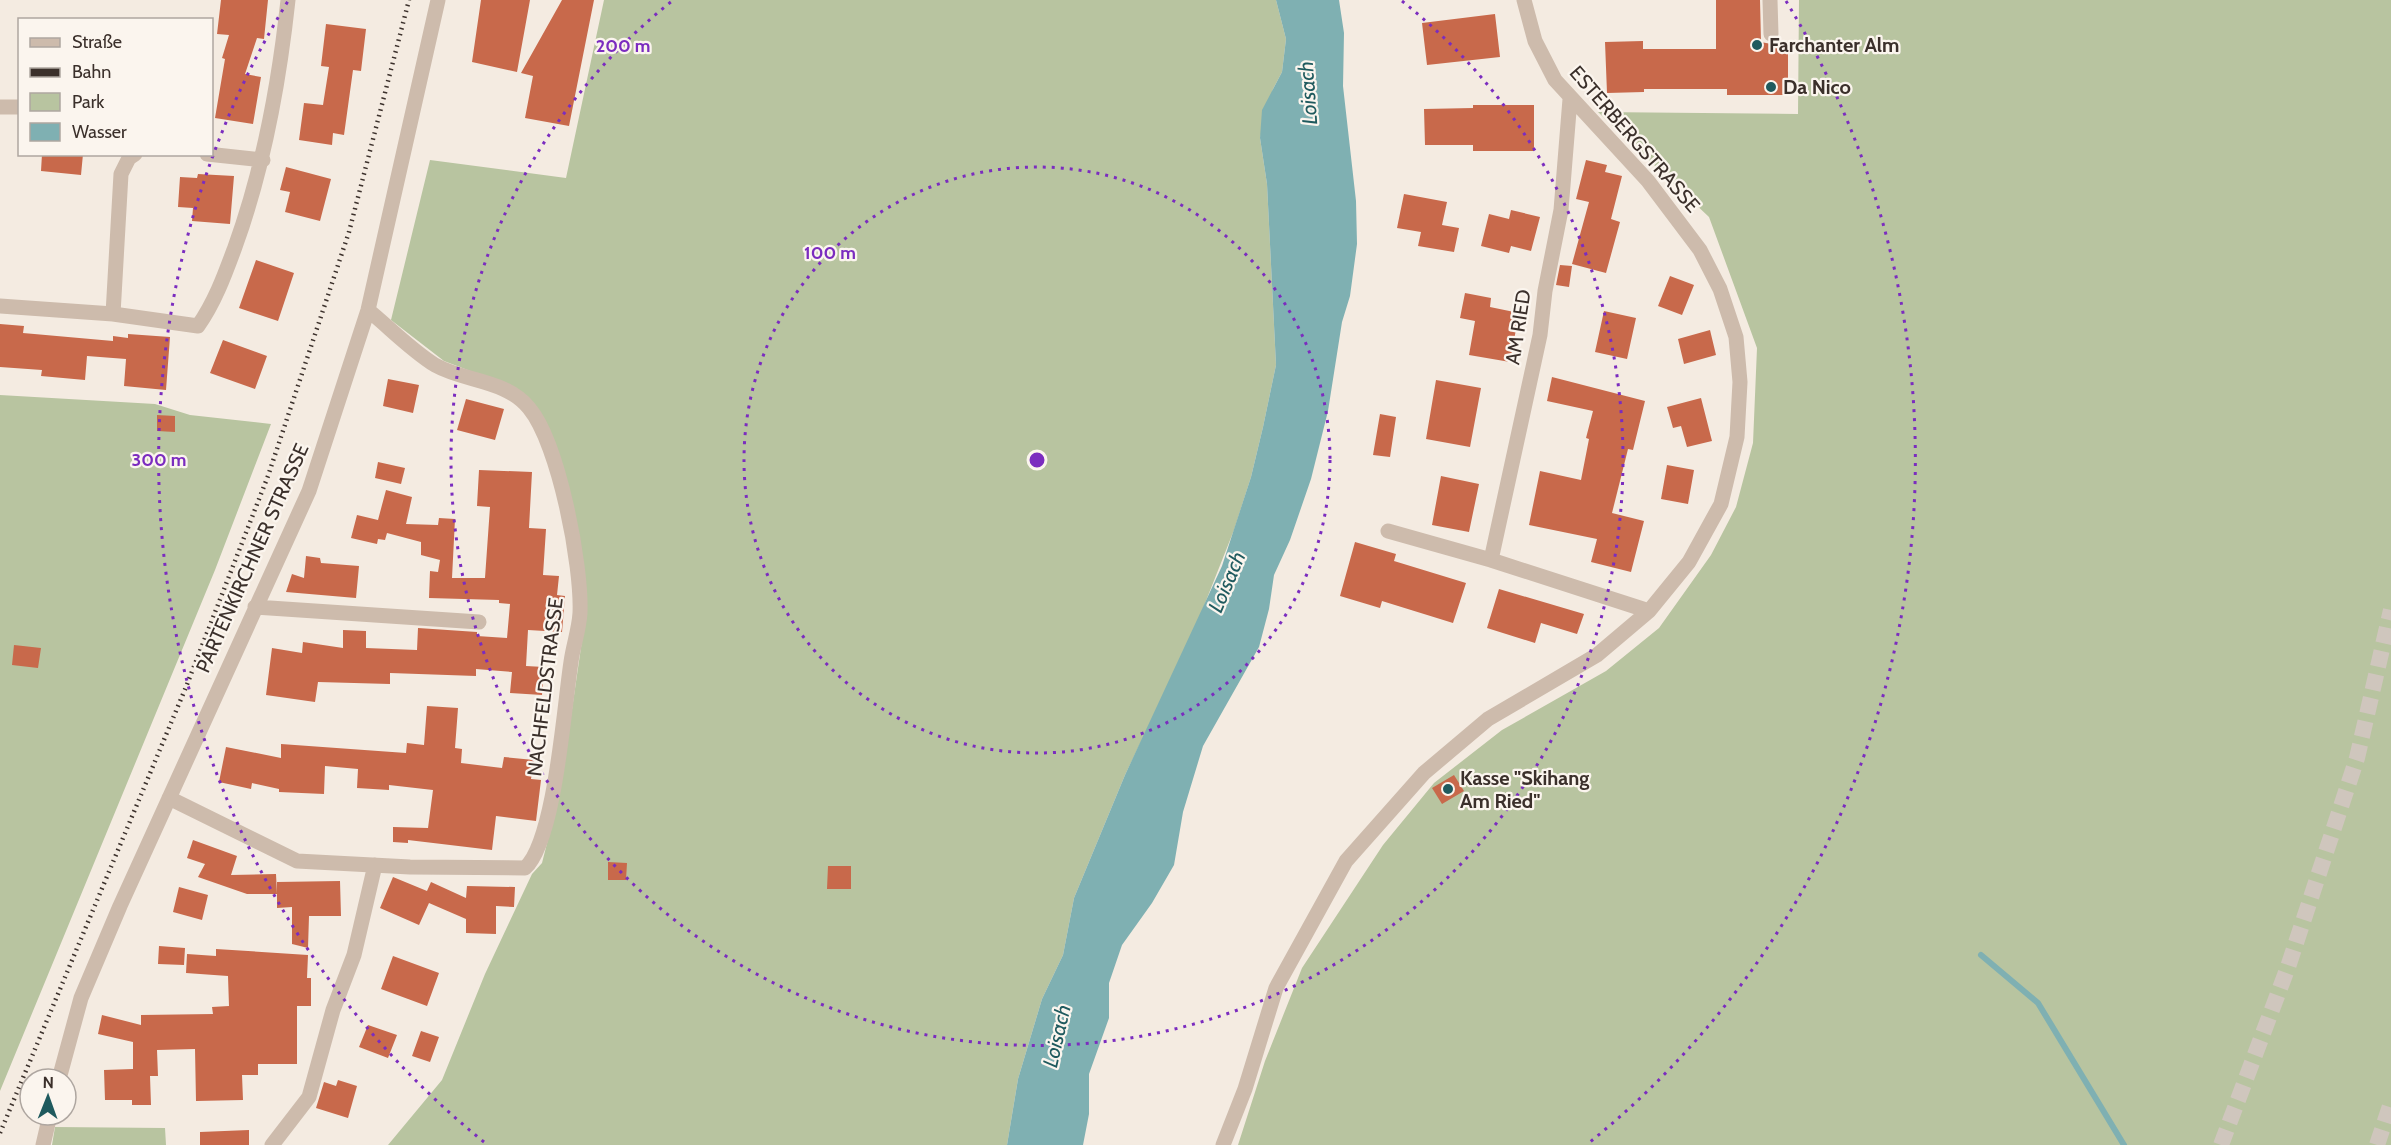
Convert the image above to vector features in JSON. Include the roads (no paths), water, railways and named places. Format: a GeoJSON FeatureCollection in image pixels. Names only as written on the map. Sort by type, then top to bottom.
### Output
{"type":"FeatureCollection","features":[{"type":"Feature","properties":{"kind":"street"},"geometry":{"type":"LineString","coordinates":[[0,306],[113,314],[198,326],[208,311],[224,277],[263,160],[288,0]]}},
{"type":"Feature","properties":{"kind":"street","name":"PARTENKIRCHNER STRASSE"},"geometry":{"type":"LineString","coordinates":[[61,1067],[81,998],[309,491],[368,310],[438,0]]}},
{"type":"Feature","properties":{"kind":"street","name":"ESTERBERGSTRASSE"},"geometry":{"type":"LineString","coordinates":[[1223,1145],[1245,1089],[1276,988],[1346,861],[1424,773],[1488,719],[1597,655],[1649,611],[1689,562],[1721,504],[1737,437],[1740,382],[1736,337],[1720,289],[1700,250],[1648,181],[1570,99],[1555,80],[1535,41],[1524,0]]}},
{"type":"Feature","properties":{"kind":"street"},"geometry":{"type":"LineString","coordinates":[[1770,0],[1771,34]]}},
{"type":"Feature","properties":{"kind":"street","name":"AM RIED"},"geometry":{"type":"LineString","coordinates":[[1491,560],[1540,335],[1545,291],[1562,210],[1570,99]]}},
{"type":"Feature","properties":{"kind":"street"},"geometry":{"type":"LineString","coordinates":[[0,106],[18,108]]}},
{"type":"Feature","properties":{"kind":"street"},"geometry":{"type":"LineString","coordinates":[[213,155],[263,160]]}},
{"type":"Feature","properties":{"kind":"street"},"geometry":{"type":"LineString","coordinates":[[113,314],[121,174],[132,156]]}},
{"type":"Feature","properties":{"kind":"street","name":"NACHFELDSTRASSE"},"geometry":{"type":"LineString","coordinates":[[169,798],[297,861],[375,866],[525,868],[534,860],[553,795],[580,613],[577,572],[564,498],[553,459],[540,427],[528,407],[504,388],[435,365],[368,310]]}},
{"type":"Feature","properties":{"kind":"street"},"geometry":{"type":"LineString","coordinates":[[1388,531],[1491,560],[1649,611]]}},
{"type":"Feature","properties":{"kind":"street"},"geometry":{"type":"LineString","coordinates":[[255,607],[479,622]]}},
{"type":"Feature","properties":{"kind":"street"},"geometry":{"type":"LineString","coordinates":[[272,1145],[309,1097],[333,1010],[354,955],[375,866]]}},
{"type":"Feature","properties":{"kind":"street"},"geometry":{"type":"LineString","coordinates":[[43,1145],[47,1127]]}},
{"type":"Feature","properties":{"kind":"water","name":"Loisach"},"geometry":{"type":"Polygon","coordinates":[[[1276,0],[1339,0],[1344,33],[1343,86],[1356,201],[1357,244],[1350,296],[1342,322],[1328,411],[1311,479],[1290,540],[1274,575],[1269,609],[1259,647],[1203,746],[1183,812],[1174,865],[1152,903],[1122,945],[1109,983],[1109,1018],[1089,1074],[1089,1114],[1083,1145],[1007,1145],[1018,1079],[1042,999],[1063,955],[1074,898],[1125,775],[1222,566],[1251,477],[1263,427],[1276,365],[1267,184],[1260,138],[1262,110],[1282,72],[1286,39],[1276,0]]]}},
{"type":"Feature","properties":{"kind":"waterway"},"geometry":{"type":"LineString","coordinates":[[1981,955],[2038,1003],[2124,1145]]}},
{"type":"Feature","properties":{"kind":"tunnel"},"geometry":{"type":"LineString","coordinates":[[2221,1145],[2288,967],[2357,758],[2391,610]]}},
{"type":"Feature","properties":{"kind":"tunnel"},"geometry":{"type":"LineString","coordinates":[[2377,1145],[2391,1103]]}},
{"type":"Feature","properties":{"kind":"railway"},"geometry":{"type":"LineString","coordinates":[[0,1133],[186,687],[268,476],[349,232],[409,0]]}},
{"type":"Feature","properties":{"kind":"place","name":"Farchanter Alm"},"geometry":{"type":"Point","coordinates":[1757,45]}},
{"type":"Feature","properties":{"kind":"place","name":"Da Nico"},"geometry":{"type":"Point","coordinates":[1771,87]}},
{"type":"Feature","properties":{"kind":"place","name":"Kasse \"Skihang Am Ried\""},"geometry":{"type":"Point","coordinates":[1448,789]}}]}
